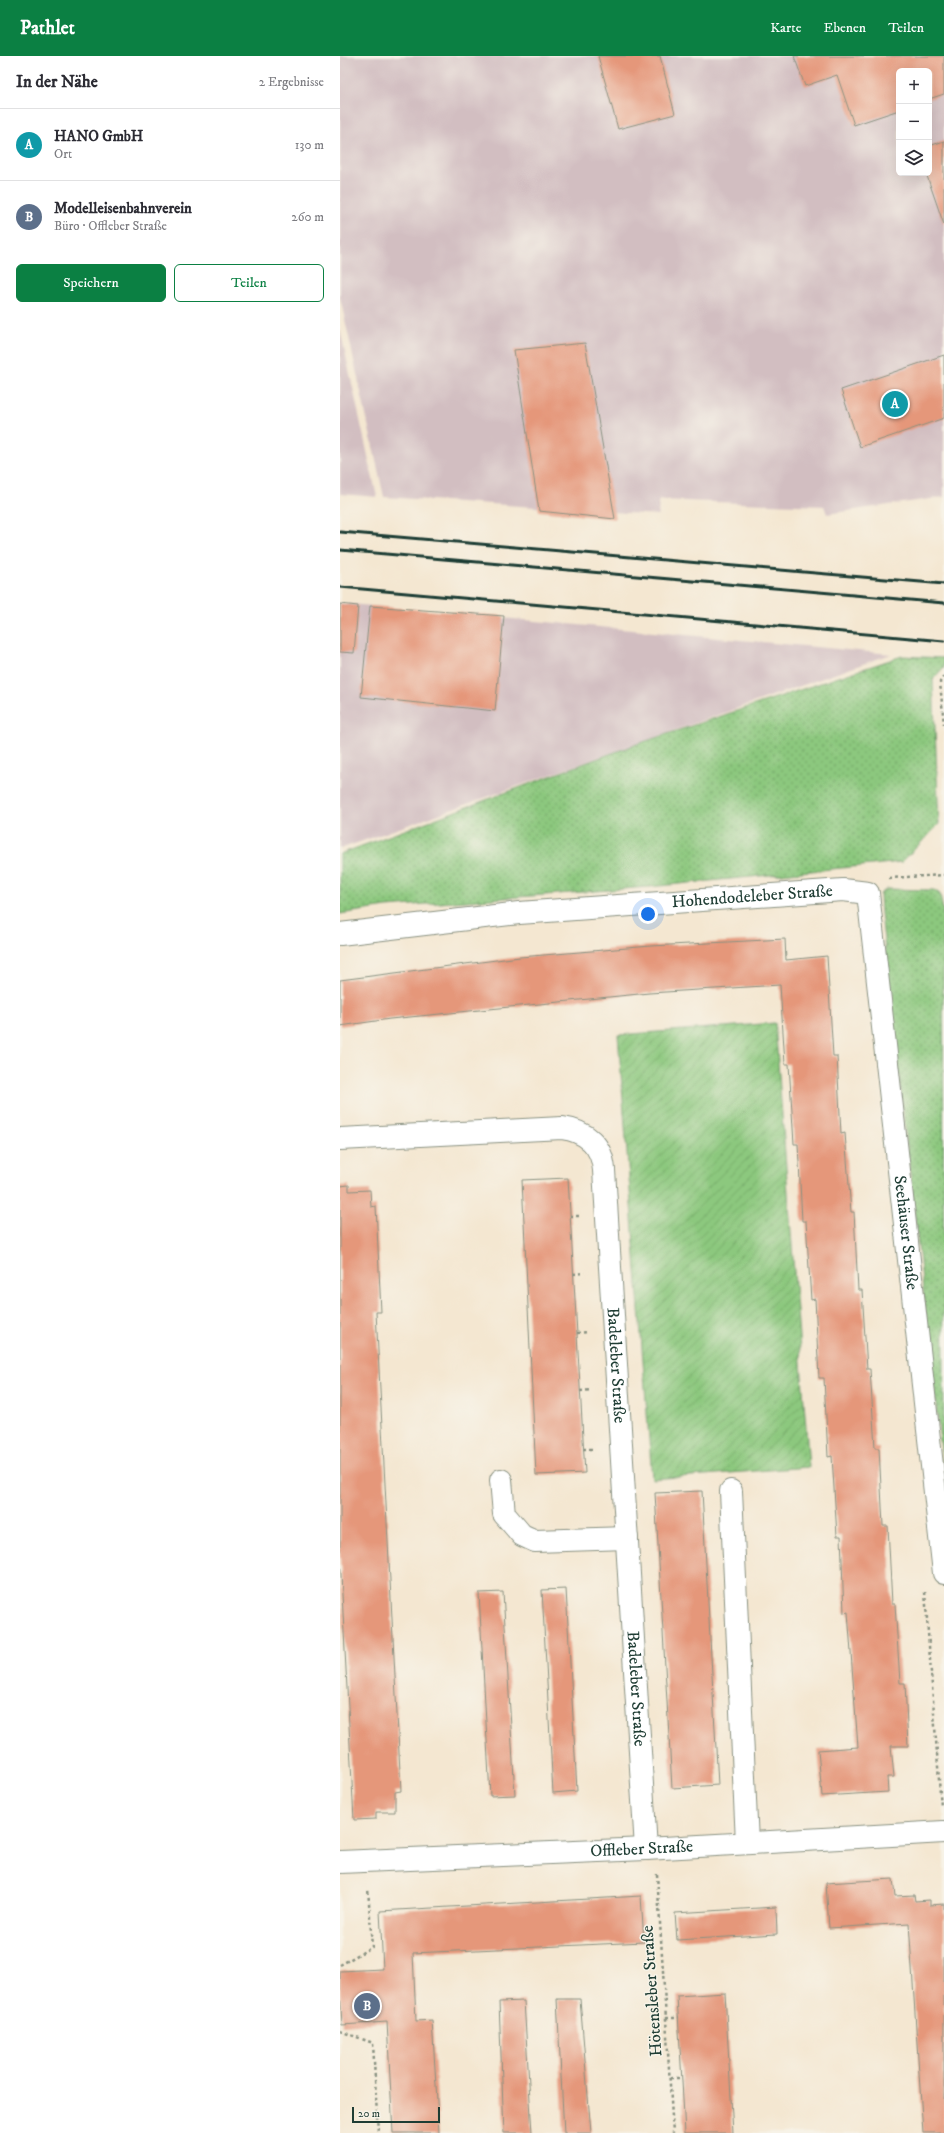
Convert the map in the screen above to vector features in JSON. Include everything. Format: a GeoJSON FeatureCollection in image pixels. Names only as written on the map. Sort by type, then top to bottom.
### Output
{"type":"FeatureCollection","features":[{"type":"Feature","properties":{"kind":"street","name":"Hohendodeleber Straße"},"geometry":{"type":"LineString","coordinates":[[340,934],[519,913],[843,890],[868,893]]}},
{"type":"Feature","properties":{"kind":"street","name":"Seehäuser Straße"},"geometry":{"type":"LineString","coordinates":[[868,893],[944,1573]]}},
{"type":"Feature","properties":{"kind":"street","name":"Badeleber Straße"},"geometry":{"type":"LineString","coordinates":[[340,1140],[552,1128],[573,1130],[584,1135],[596,1144],[603,1161],[604,1170],[627,1538],[651,1848]]}},
{"type":"Feature","properties":{"kind":"street"},"geometry":{"type":"LineString","coordinates":[[501,1480],[504,1514],[522,1534],[535,1541],[627,1538]]}},
{"type":"Feature","properties":{"kind":"street"},"geometry":{"type":"LineString","coordinates":[[731,1491],[746,1843]]}},
{"type":"Feature","properties":{"kind":"street","name":"Offleber Straße"},"geometry":{"type":"LineString","coordinates":[[340,1862],[367,1859],[651,1848],[944,1832]]}},
{"type":"Feature","properties":{"kind":"path"},"geometry":{"type":"LineString","coordinates":[[944,676],[940,682],[944,725]]}},
{"type":"Feature","properties":{"kind":"path"},"geometry":{"type":"LineString","coordinates":[[868,893],[886,878],[944,875]]}},
{"type":"Feature","properties":{"kind":"path","name":"Hötensleber Straße"},"geometry":{"type":"LineString","coordinates":[[651,1848],[666,2018],[673,2133]]}},
{"type":"Feature","properties":{"kind":"path"},"geometry":{"type":"LineString","coordinates":[[340,1965],[372,1947],[367,1859]]}},
{"type":"Feature","properties":{"kind":"path"},"geometry":{"type":"LineString","coordinates":[[666,2018],[678,2018]]}},
{"type":"Feature","properties":{"kind":"path"},"geometry":{"type":"LineString","coordinates":[[340,2031],[373,2043],[378,2133]]}},
{"type":"Feature","properties":{"kind":"path"},"geometry":{"type":"LineString","coordinates":[[670,2078],[682,2078]]}},
{"type":"Feature","properties":{"kind":"shaded area"},"geometry":{"type":"Polygon","coordinates":[[[340,56],[944,56],[944,497],[827,514],[824,506],[659,500],[658,515],[384,497],[340,297],[340,56]]]}},
{"type":"Feature","properties":{"kind":"shaded area"},"geometry":{"type":"Polygon","coordinates":[[[340,329],[377,497],[340,494],[340,329]]]}},
{"type":"Feature","properties":{"kind":"shaded area"},"geometry":{"type":"Polygon","coordinates":[[[340,603],[891,654],[340,849],[340,603]]]}},
{"type":"Feature","properties":{"kind":"green space"},"geometry":{"type":"Polygon","coordinates":[[[902,656],[944,658],[944,667],[933,679],[939,824],[902,862],[649,887],[387,907],[340,914],[340,854],[634,745],[902,656]]]}},
{"type":"Feature","properties":{"kind":"green space"},"geometry":{"type":"Polygon","coordinates":[[[887,889],[934,890],[940,894],[943,910],[944,1477],[881,913],[880,894],[887,889]]]}},
{"type":"Feature","properties":{"kind":"green space"},"geometry":{"type":"Polygon","coordinates":[[[775,1023],[809,1467],[652,1479],[618,1035],[775,1023]]]}},
{"type":"Feature","properties":{"kind":"building"},"geometry":{"type":"Polygon","coordinates":[[[598,56],[660,56],[675,114],[618,129],[598,56]]]}},
{"type":"Feature","properties":{"kind":"building"},"geometry":{"type":"Polygon","coordinates":[[[794,56],[944,56],[944,94],[932,98],[932,68],[896,68],[896,111],[854,125],[837,75],[805,86],[794,56]]]}},
{"type":"Feature","properties":{"kind":"building"},"geometry":{"type":"Polygon","coordinates":[[[944,141],[944,225],[927,176],[932,176],[932,145],[944,141]]]}},
{"type":"Feature","properties":{"kind":"building"},"geometry":{"type":"Polygon","coordinates":[[[585,343],[615,519],[539,511],[514,350],[585,343]]]}},
{"type":"Feature","properties":{"kind":"building"},"geometry":{"type":"Polygon","coordinates":[[[944,355],[944,418],[860,447],[841,390],[944,355]]]}},
{"type":"Feature","properties":{"kind":"building"},"geometry":{"type":"Polygon","coordinates":[[[340,604],[358,606],[354,653],[340,652],[340,604]]]}},
{"type":"Feature","properties":{"kind":"building"},"geometry":{"type":"Polygon","coordinates":[[[370,606],[504,616],[495,711],[361,697],[370,606]]]}},
{"type":"Feature","properties":{"kind":"building"},"geometry":{"type":"Polygon","coordinates":[[[785,939],[786,960],[827,956],[833,1056],[837,1056],[841,1134],[845,1133],[851,1212],[854,1212],[858,1290],[862,1290],[867,1369],[870,1369],[875,1448],[879,1448],[883,1526],[888,1526],[892,1604],[895,1604],[900,1683],[905,1683],[908,1746],[891,1746],[894,1777],[887,1777],[888,1792],[822,1796],[818,1750],[858,1747],[848,1612],[844,1613],[841,1536],[837,1536],[832,1456],[828,1457],[824,1378],[819,1378],[815,1299],[811,1300],[806,1221],[802,1221],[798,1144],[794,1144],[789,1064],[785,1064],[780,985],[649,993],[390,1019],[340,1026],[340,980],[520,957],[651,946],[785,939]]]}},
{"type":"Feature","properties":{"kind":"building"},"geometry":{"type":"Polygon","coordinates":[[[568,1178],[585,1473],[536,1475],[522,1180],[568,1178]]]}},
{"type":"Feature","properties":{"kind":"building"},"geometry":{"type":"Polygon","coordinates":[[[349,1185],[349,1191],[370,1190],[371,1207],[376,1206],[381,1312],[376,1312],[401,1791],[395,1792],[395,1812],[376,1812],[376,1819],[354,1820],[340,1556],[340,1186],[349,1185]]]}},
{"type":"Feature","properties":{"kind":"building"},"geometry":{"type":"Polygon","coordinates":[[[702,1491],[718,1785],[672,1788],[655,1493],[702,1491]]]}},
{"type":"Feature","properties":{"kind":"building"},"geometry":{"type":"Polygon","coordinates":[[[566,1589],[577,1791],[553,1793],[542,1590],[566,1589]]]}},
{"type":"Feature","properties":{"kind":"building"},"geometry":{"type":"Polygon","coordinates":[[[503,1592],[515,1795],[490,1796],[479,1593],[503,1592]]]}},
{"type":"Feature","properties":{"kind":"building"},"geometry":{"type":"Polygon","coordinates":[[[893,1879],[895,1896],[914,1895],[915,1901],[930,1900],[930,1905],[944,1904],[944,2133],[923,2133],[909,1923],[829,1928],[826,1883],[893,1879]]]}},
{"type":"Feature","properties":{"kind":"building"},"geometry":{"type":"Polygon","coordinates":[[[641,1896],[644,1942],[413,1953],[416,2021],[432,2020],[439,2133],[393,2133],[387,2022],[342,2025],[340,1971],[383,1969],[380,1911],[641,1896]]]}},
{"type":"Feature","properties":{"kind":"building"},"geometry":{"type":"Polygon","coordinates":[[[776,1907],[777,1934],[677,1940],[675,1913],[776,1907]]]}},
{"type":"Feature","properties":{"kind":"building"},"geometry":{"type":"Polygon","coordinates":[[[725,1993],[733,2133],[685,2133],[677,1996],[725,1993]]]}},
{"type":"Feature","properties":{"kind":"building"},"geometry":{"type":"Polygon","coordinates":[[[557,1999],[580,1999],[591,2133],[564,2133],[557,1999]]]}},
{"type":"Feature","properties":{"kind":"building"},"geometry":{"type":"Polygon","coordinates":[[[524,2001],[532,2133],[504,2133],[499,2002],[524,2001]]]}},
{"type":"Feature","properties":{"kind":"railway"},"geometry":{"type":"LineString","coordinates":[[340,532],[944,584]]}},
{"type":"Feature","properties":{"kind":"railway"},"geometry":{"type":"LineString","coordinates":[[340,550],[944,603]]}},
{"type":"Feature","properties":{"kind":"railway"},"geometry":{"type":"LineString","coordinates":[[340,587],[944,641]]}},
{"type":"Feature","properties":{"kind":"place","name":"HANO GmbH"},"geometry":{"type":"Point","coordinates":[895,404]}},
{"type":"Feature","properties":{"kind":"place","name":"Modelleisenbahnverein"},"geometry":{"type":"Point","coordinates":[367,2006]}}]}
